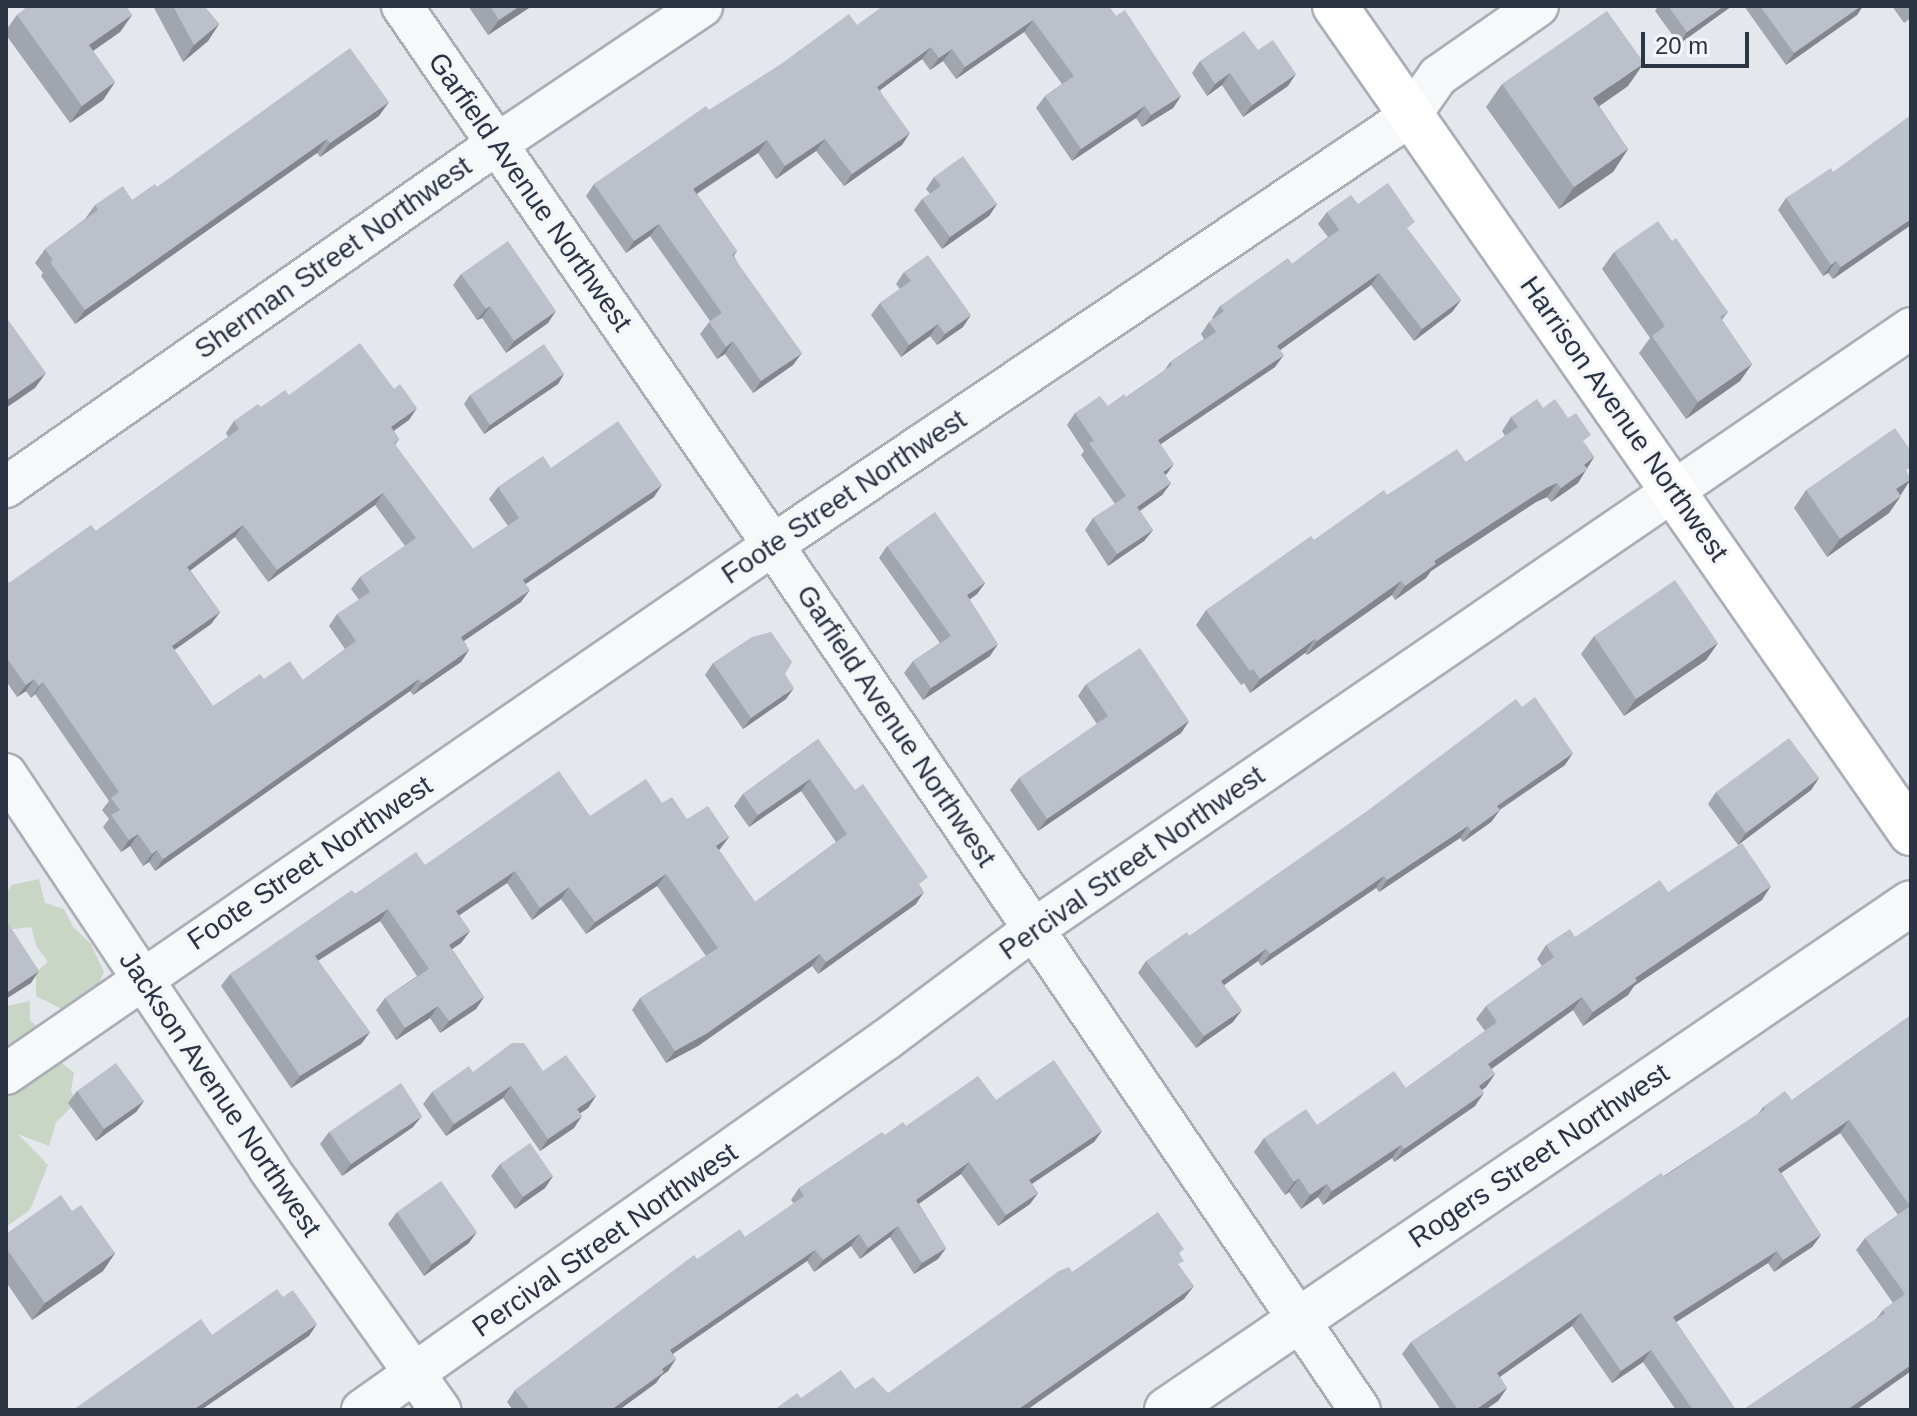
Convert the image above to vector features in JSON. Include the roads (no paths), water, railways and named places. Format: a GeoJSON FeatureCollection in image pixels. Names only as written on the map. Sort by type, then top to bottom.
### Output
{"type":"FeatureCollection","features":[{"type":"Feature","properties":{"kind":"main road","name":"Harrison Avenue Northwest"},"geometry":{"type":"LineString","coordinates":[[1335,6],[1911,833]]}},
{"type":"Feature","properties":{"kind":"street","name":"Garfield Avenue Northwest"},"geometry":{"type":"LineString","coordinates":[[402,6],[773,545],[1360,1410]]}},
{"type":"Feature","properties":{"kind":"street","name":"Sherman Street Northwest"},"geometry":{"type":"LineString","coordinates":[[6,487],[497,144],[702,6]]}},
{"type":"Feature","properties":{"kind":"street","name":"Foote Street Northwest"},"geometry":{"type":"LineString","coordinates":[[6,1074],[773,545],[1410,116],[1438,76],[1538,6]]}},
{"type":"Feature","properties":{"kind":"street","name":"Percival Street Northwest"},"geometry":{"type":"LineString","coordinates":[[362,1410],[887,1039],[1034,929],[1911,328]]}},
{"type":"Feature","properties":{"kind":"street","name":"Jackson Avenue Northwest"},"geometry":{"type":"LineString","coordinates":[[6,774],[141,979],[440,1410]]}},
{"type":"Feature","properties":{"kind":"street","name":"Rogers Street Northwest"},"geometry":{"type":"LineString","coordinates":[[1167,1410],[1911,903]]}}]}
